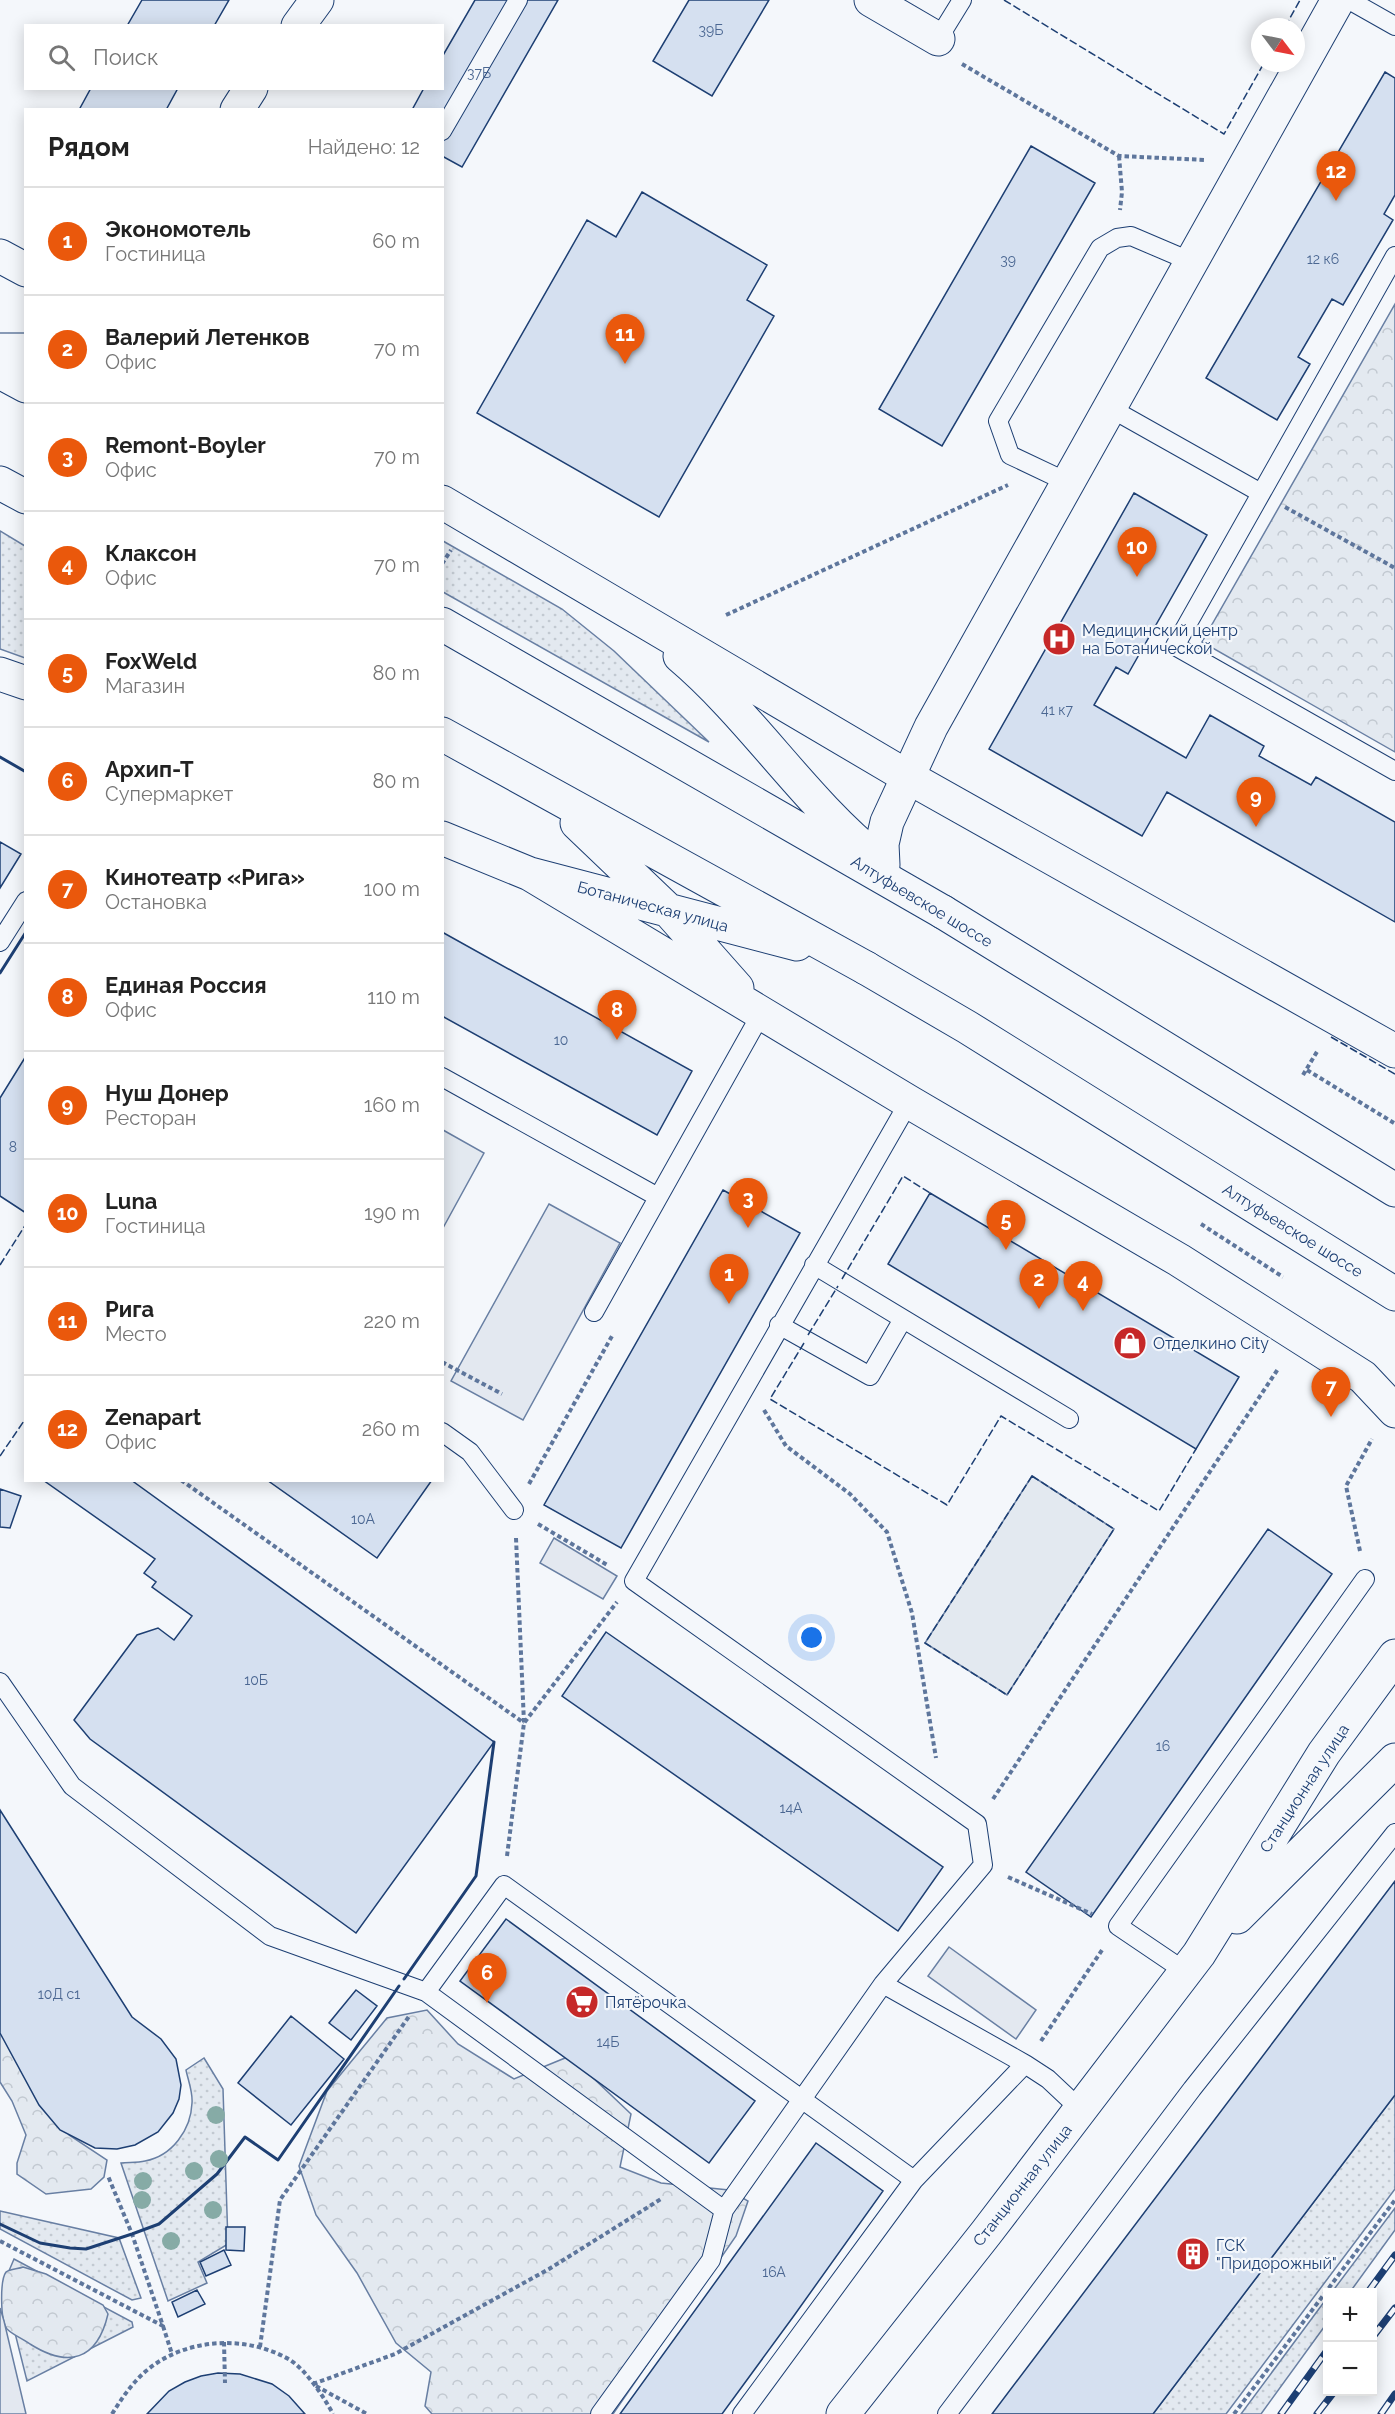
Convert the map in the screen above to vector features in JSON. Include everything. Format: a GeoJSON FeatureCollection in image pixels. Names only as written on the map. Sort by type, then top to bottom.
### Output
{"type":"FeatureCollection","features":[{"type":"Feature","properties":{"kind":"main road"},"geometry":{"type":"LineString","coordinates":[[299,24],[317,0]]}},
{"type":"Feature","properties":{"kind":"main road"},"geometry":{"type":"LineString","coordinates":[[871,0],[938,39]]}},
{"type":"Feature","properties":{"kind":"main road"},"geometry":{"type":"LineString","coordinates":[[883,865],[882,844],[887,822],[931,727],[1055,476],[1110,408],[1338,0]]}},
{"type":"Feature","properties":{"kind":"main road"},"geometry":{"type":"LineString","coordinates":[[238,108],[250,90]]}},
{"type":"Feature","properties":{"kind":"main road"},"geometry":{"type":"LineString","coordinates":[[0,256],[24,269]]}},
{"type":"Feature","properties":{"kind":"main road"},"geometry":{"type":"LineString","coordinates":[[0,350],[24,350]]}},
{"type":"Feature","properties":{"kind":"main road"},"geometry":{"type":"LineString","coordinates":[[0,372],[24,385]]}},
{"type":"Feature","properties":{"kind":"main road"},"geometry":{"type":"LineString","coordinates":[[0,483],[24,496]]}},
{"type":"Feature","properties":{"kind":"main road"},"geometry":{"type":"LineString","coordinates":[[444,503],[619,604],[908,777],[1395,1052]]}},
{"type":"Feature","properties":{"kind":"main road"},"geometry":{"type":"LineString","coordinates":[[619,604],[694,669],[738,712],[820,804],[866,851],[942,912]]}},
{"type":"Feature","properties":{"kind":"main road","name":"Алтуфьевское шоссе"},"geometry":{"type":"LineString","coordinates":[[444,625],[942,912],[1395,1190]]}},
{"type":"Feature","properties":{"kind":"main road"},"geometry":{"type":"LineString","coordinates":[[0,675],[24,682]]}},
{"type":"Feature","properties":{"kind":"main road","name":"Алтуфьевское шоссе"},"geometry":{"type":"LineString","coordinates":[[444,735],[866,968],[987,1040],[1395,1294]]}},
{"type":"Feature","properties":{"kind":"main road"},"geometry":{"type":"LineString","coordinates":[[525,781],[578,824],[668,910],[761,1014]]}},
{"type":"Feature","properties":{"kind":"main road","name":"Ботаническая улица"},"geometry":{"type":"LineString","coordinates":[[444,839],[530,874],[793,943],[866,968]]}},
{"type":"Feature","properties":{"kind":"main road"},"geometry":{"type":"LineString","coordinates":[[530,874],[761,1014],[1179,1260],[1363,1377],[1395,1411]]}},
{"type":"Feature","properties":{"kind":"main road","name":"Станционная улица"},"geometry":{"type":"LineString","coordinates":[[843,2414],[1081,2110],[1192,1963],[1323,1752],[1395,1656]]}},
{"type":"Feature","properties":{"kind":"main road","name":"Станционная улица"},"geometry":{"type":"LineString","coordinates":[[1192,1963],[1395,1760]]}},
{"type":"Feature","properties":{"kind":"lane"},"geometry":{"type":"LineString","coordinates":[[444,128],[518,0]]}},
{"type":"Feature","properties":{"kind":"lane"},"geometry":{"type":"LineString","coordinates":[[938,39],[962,0]]}},
{"type":"Feature","properties":{"kind":"lane"},"geometry":{"type":"LineString","coordinates":[[1349,0],[1395,26]]}},
{"type":"Feature","properties":{"kind":"lane"},"geometry":{"type":"LineString","coordinates":[[1055,476],[1010,454],[998,421],[1100,248],[1118,238],[1131,236],[1192,262]]}},
{"type":"Feature","properties":{"kind":"lane"},"geometry":{"type":"LineString","coordinates":[[1395,256],[1175,646],[1395,771]]}},
{"type":"Feature","properties":{"kind":"lane"},"geometry":{"type":"LineString","coordinates":[[1110,408],[1261,493]]}},
{"type":"Feature","properties":{"kind":"lane"},"geometry":{"type":"LineString","coordinates":[[0,942],[24,904]]}},
{"type":"Feature","properties":{"kind":"lane"},"geometry":{"type":"LineString","coordinates":[[594,1312],[761,1014]]}},
{"type":"Feature","properties":{"kind":"lane"},"geometry":{"type":"LineString","coordinates":[[444,1078],[658,1197]]}},
{"type":"Feature","properties":{"kind":"lane"},"geometry":{"type":"LineString","coordinates":[[600,2414],[711,2260],[724,2210],[883,1984],[983,1865],[977,1824],[634,1581],[813,1265],[909,1102]]}},
{"type":"Feature","properties":{"kind":"lane"},"geometry":{"type":"LineString","coordinates":[[813,1265],[1069,1419]]}},
{"type":"Feature","properties":{"kind":"lane"},"geometry":{"type":"LineString","coordinates":[[779,1325],[870,1376],[903,1319]]}},
{"type":"Feature","properties":{"kind":"lane"},"geometry":{"type":"LineString","coordinates":[[444,1433],[470,1452],[514,1510]]}},
{"type":"Feature","properties":{"kind":"lane"},"geometry":{"type":"LineString","coordinates":[[1192,1963],[1118,1926],[1365,1579]]}},
{"type":"Feature","properties":{"kind":"lane"},"geometry":{"type":"LineString","coordinates":[[0,1682],[72,1786],[270,1936],[426,1992],[724,2210]]}},
{"type":"Feature","properties":{"kind":"lane"},"geometry":{"type":"LineString","coordinates":[[947,2414],[1192,2089],[1395,1833]]}},
{"type":"Feature","properties":{"kind":"lane"},"geometry":{"type":"LineString","coordinates":[[426,1992],[504,1885],[914,2180]]}},
{"type":"Feature","properties":{"kind":"lane"},"geometry":{"type":"LineString","coordinates":[[883,1984],[1025,2064],[1048,2079],[1081,2110]]}},
{"type":"Feature","properties":{"kind":"lane"},"geometry":{"type":"LineString","coordinates":[[742,2414],[914,2180],[1025,2064]]}},
{"type":"Feature","properties":{"kind":"path"},"geometry":{"type":"LineString","coordinates":[[938,39],[962,64],[1119,156],[1208,160]]}},
{"type":"Feature","properties":{"kind":"path"},"geometry":{"type":"LineString","coordinates":[[1118,238],[1122,192],[1119,156]]}},
{"type":"Feature","properties":{"kind":"path"},"geometry":{"type":"LineString","coordinates":[[726,615],[1055,476]]}},
{"type":"Feature","properties":{"kind":"path"},"geometry":{"type":"LineString","coordinates":[[1261,493],[1395,568]]}},
{"type":"Feature","properties":{"kind":"path"},"geometry":{"type":"LineString","coordinates":[[1303,1075],[1322,1044]]}},
{"type":"Feature","properties":{"kind":"path"},"geometry":{"type":"LineString","coordinates":[[1307,1070],[1394,1123]]}},
{"type":"Feature","properties":{"kind":"path"},"geometry":{"type":"LineString","coordinates":[[1196,1232],[1205,1217]]}},
{"type":"Feature","properties":{"kind":"path"},"geometry":{"type":"LineString","coordinates":[[1201,1224],[1284,1276]]}},
{"type":"Feature","properties":{"kind":"path"},"geometry":{"type":"LineString","coordinates":[[504,1885],[524,1723],[514,1510],[618,1324],[594,1312]]}},
{"type":"Feature","properties":{"kind":"path"},"geometry":{"type":"LineString","coordinates":[[444,1363],[502,1394]]}},
{"type":"Feature","properties":{"kind":"path"},"geometry":{"type":"LineString","coordinates":[[977,1824],[1278,1369]]}},
{"type":"Feature","properties":{"kind":"path"},"geometry":{"type":"LineString","coordinates":[[747,1381],[786,1446],[850,1494],[887,1532],[912,1613],[942,1799]]}},
{"type":"Feature","properties":{"kind":"path"},"geometry":{"type":"LineString","coordinates":[[1365,1579],[1346,1486],[1372,1439]]}},
{"type":"Feature","properties":{"kind":"path"},"geometry":{"type":"LineString","coordinates":[[185,1482],[524,1723]]}},
{"type":"Feature","properties":{"kind":"path"},"geometry":{"type":"LineString","coordinates":[[514,1510],[634,1581],[524,1723]]}},
{"type":"Feature","properties":{"kind":"path"},"geometry":{"type":"LineString","coordinates":[[983,1865],[1118,1926],[1025,2064]]}},
{"type":"Feature","properties":{"kind":"path"},"geometry":{"type":"LineString","coordinates":[[260,2347],[280,2200],[426,1992]]}},
{"type":"Feature","properties":{"kind":"path"},"geometry":{"type":"LineString","coordinates":[[108,2176],[132,2234],[172,2355]]}},
{"type":"Feature","properties":{"kind":"path"},"geometry":{"type":"LineString","coordinates":[[313,2384],[405,2348],[549,2269],[686,2183]]}},
{"type":"Feature","properties":{"kind":"path"},"geometry":{"type":"LineString","coordinates":[[1234,2414],[1395,2200]]}},
{"type":"Feature","properties":{"kind":"path"},"geometry":{"type":"LineString","coordinates":[[0,2241],[163,2326]]}},
{"type":"Feature","properties":{"kind":"path"},"geometry":{"type":"LineString","coordinates":[[224,2342],[225,2383]]}},
{"type":"Feature","properties":{"kind":"path"},"geometry":{"type":"LineString","coordinates":[[112,2414],[126,2391],[147,2370],[172,2355],[198,2346],[224,2342],[260,2347],[291,2361],[325,2398],[333,2414]]}},
{"type":"Feature","properties":{"kind":"path"},"geometry":{"type":"LineString","coordinates":[[313,2384],[367,2414]]}},
{"type":"Feature","properties":{"kind":"green space"},"geometry":{"type":"Polygon","coordinates":[[[1395,304],[1395,752],[1202,642],[1395,304]]]}},
{"type":"Feature","properties":{"kind":"green space"},"geometry":{"type":"Polygon","coordinates":[[[0,531],[24,545],[24,658],[0,649],[0,531]]]}},
{"type":"Feature","properties":{"kind":"green space"},"geometry":{"type":"Polygon","coordinates":[[[444,542],[562,609],[614,651],[709,742],[444,593],[444,542]]]}},
{"type":"Feature","properties":{"kind":"green space"},"geometry":{"type":"Polygon","coordinates":[[[444,1131],[484,1153],[444,1226],[444,1131]]]}},
{"type":"Feature","properties":{"kind":"green space"},"geometry":{"type":"Polygon","coordinates":[[[1032,1476],[1114,1529],[1007,1695],[925,1643],[1032,1476]]]}},
{"type":"Feature","properties":{"kind":"green space"},"geometry":{"type":"Polygon","coordinates":[[[427,2010],[458,2044],[514,2079],[570,2056],[631,2114],[620,2167],[661,2183],[729,2190],[748,2201],[736,2236],[613,2414],[432,2414],[425,2406],[431,2372],[396,2343],[357,2273],[316,2215],[299,2166],[327,2091],[387,2018],[427,2010]]]}},
{"type":"Feature","properties":{"kind":"green space"},"geometry":{"type":"Polygon","coordinates":[[[0,2023],[69,2135],[107,2160],[104,2177],[91,2189],[46,2194],[17,2174],[17,2163],[26,2135],[12,2101],[0,2082],[0,2023]]]}},
{"type":"Feature","properties":{"kind":"green space"},"geometry":{"type":"Polygon","coordinates":[[[204,2058],[223,2089],[228,2244],[198,2262],[207,2283],[168,2301],[121,2163],[142,2162],[155,2158],[164,2154],[178,2140],[184,2132],[191,2113],[191,2090],[186,2070],[204,2058]]]}},
{"type":"Feature","properties":{"kind":"green space"},"geometry":{"type":"Polygon","coordinates":[[[1395,2095],[1395,2189],[1226,2414],[1153,2414],[1395,2095]]]}},
{"type":"Feature","properties":{"kind":"green space"},"geometry":{"type":"Polygon","coordinates":[[[1395,2208],[1395,2230],[1353,2288],[1335,2288],[1395,2208]]]}},
{"type":"Feature","properties":{"kind":"green space"},"geometry":{"type":"Polygon","coordinates":[[[0,2211],[119,2238],[141,2298],[132,2300],[0,2229],[0,2211]]]}},
{"type":"Feature","properties":{"kind":"green space"},"geometry":{"type":"Polygon","coordinates":[[[14,2259],[132,2322],[133,2327],[27,2381],[3,2285],[14,2259]]]}},
{"type":"Feature","properties":{"kind":"green space"},"geometry":{"type":"Polygon","coordinates":[[[23,2267],[46,2274],[103,2305],[108,2314],[97,2342],[89,2350],[79,2356],[57,2356],[44,2352],[7,2329],[2,2309],[4,2276],[8,2271],[23,2267]]]}},
{"type":"Feature","properties":{"kind":"green space"},"geometry":{"type":"Polygon","coordinates":[[[1323,2303],[1323,2329],[1261,2414],[1241,2414],[1323,2303]]]}},
{"type":"Feature","properties":{"kind":"shaded area"},"geometry":{"type":"Polygon","coordinates":[[[549,1204],[620,1243],[523,1420],[451,1381],[549,1204]]]}},
{"type":"Feature","properties":{"kind":"shaded area"},"geometry":{"type":"Polygon","coordinates":[[[554,1538],[617,1576],[603,1599],[540,1563],[554,1538]]]}},
{"type":"Feature","properties":{"kind":"shaded area"},"geometry":{"type":"Polygon","coordinates":[[[949,1947],[1036,2010],[1016,2039],[928,1976],[949,1947]]]}},
{"type":"Feature","properties":{"kind":"shaded area"},"geometry":{"type":"Polygon","coordinates":[[[0,2308],[4,2321],[26,2414],[0,2414],[0,2308]]]}},
{"type":"Feature","properties":{"kind":"building"},"geometry":{"type":"Polygon","coordinates":[[[142,0],[229,0],[215,24],[128,24],[142,0]]]}},
{"type":"Feature","properties":{"kind":"building"},"geometry":{"type":"Polygon","coordinates":[[[475,0],[558,0],[462,167],[444,157],[444,108],[413,108],[423,90],[444,90],[444,54],[475,0]]]}},
{"type":"Feature","properties":{"kind":"building"},"geometry":{"type":"Polygon","coordinates":[[[689,0],[769,0],[712,96],[653,61],[689,0]]]}},
{"type":"Feature","properties":{"kind":"building"},"geometry":{"type":"Polygon","coordinates":[[[1385,72],[1395,78],[1395,195],[1384,214],[1393,220],[1343,305],[1332,299],[1298,357],[1310,364],[1277,420],[1206,378],[1385,72]]]}},
{"type":"Feature","properties":{"kind":"building"},"geometry":{"type":"Polygon","coordinates":[[[90,90],[177,90],[167,108],[80,108],[90,90]]]}},
{"type":"Feature","properties":{"kind":"building"},"geometry":{"type":"Polygon","coordinates":[[[1031,146],[1095,183],[942,446],[879,409],[1031,146]]]}},
{"type":"Feature","properties":{"kind":"building"},"geometry":{"type":"Polygon","coordinates":[[[642,192],[767,265],[747,300],[774,316],[659,517],[477,413],[587,220],[616,237],[642,192]]]}},
{"type":"Feature","properties":{"kind":"building"},"geometry":{"type":"Polygon","coordinates":[[[1134,493],[1207,535],[1128,674],[1116,667],[1094,705],[1186,758],[1210,715],[1264,746],[1259,756],[1311,785],[1316,777],[1395,822],[1395,922],[1167,792],[1142,836],[989,749],[1134,493]]]}},
{"type":"Feature","properties":{"kind":"building"},"geometry":{"type":"Polygon","coordinates":[[[0,842],[21,854],[0,888],[0,842]]]}},
{"type":"Feature","properties":{"kind":"building"},"geometry":{"type":"Polygon","coordinates":[[[444,933],[692,1071],[657,1135],[444,1017],[444,933]]]}},
{"type":"Feature","properties":{"kind":"building"},"geometry":{"type":"Polygon","coordinates":[[[24,1059],[24,1212],[0,1196],[0,1098],[24,1059]]]}},
{"type":"Feature","properties":{"kind":"building"},"geometry":{"type":"Polygon","coordinates":[[[723,1190],[800,1233],[621,1548],[544,1505],[723,1190]]]}},
{"type":"Feature","properties":{"kind":"building"},"geometry":{"type":"Polygon","coordinates":[[[930,1193],[1239,1377],[1196,1449],[888,1264],[930,1193]]]}},
{"type":"Feature","properties":{"kind":"building"},"geometry":{"type":"Polygon","coordinates":[[[46,1482],[134,1482],[494,1742],[356,1933],[90,1739],[74,1720],[137,1635],[158,1628],[174,1640],[192,1616],[152,1587],[156,1582],[144,1573],[155,1559],[46,1482]]]}},
{"type":"Feature","properties":{"kind":"building"},"geometry":{"type":"Polygon","coordinates":[[[270,1482],[431,1482],[377,1558],[270,1482]]]}},
{"type":"Feature","properties":{"kind":"building"},"geometry":{"type":"Polygon","coordinates":[[[0,1489],[21,1496],[10,1528],[0,1527],[0,1489]]]}},
{"type":"Feature","properties":{"kind":"building"},"geometry":{"type":"Polygon","coordinates":[[[1268,1529],[1332,1574],[1091,1917],[1026,1872],[1268,1529]]]}},
{"type":"Feature","properties":{"kind":"building"},"geometry":{"type":"Polygon","coordinates":[[[606,1632],[943,1867],[898,1931],[562,1696],[606,1632]]]}},
{"type":"Feature","properties":{"kind":"building"},"geometry":{"type":"Polygon","coordinates":[[[0,1810],[132,2017],[161,2039],[176,2059],[181,2085],[179,2099],[173,2113],[158,2132],[135,2145],[117,2149],[95,2148],[60,2130],[39,2105],[0,2033],[0,1810]]]}},
{"type":"Feature","properties":{"kind":"building","name":"ГСК \"Придорожный\""},"geometry":{"type":"Polygon","coordinates":[[[1395,1881],[1395,2095],[1153,2414],[992,2414],[1395,1881]]]}},
{"type":"Feature","properties":{"kind":"building"},"geometry":{"type":"Polygon","coordinates":[[[506,1919],[755,2101],[709,2163],[460,1981],[506,1919]]]}},
{"type":"Feature","properties":{"kind":"building"},"geometry":{"type":"Polygon","coordinates":[[[356,1990],[377,2006],[351,2040],[329,2023],[356,1990]]]}},
{"type":"Feature","properties":{"kind":"building"},"geometry":{"type":"Polygon","coordinates":[[[291,2016],[344,2059],[291,2125],[238,2083],[291,2016]]]}},
{"type":"Feature","properties":{"kind":"building"},"geometry":{"type":"Polygon","coordinates":[[[816,2143],[883,2191],[793,2317],[722,2414],[620,2414],[816,2143]]]}},
{"type":"Feature","properties":{"kind":"building"},"geometry":{"type":"Polygon","coordinates":[[[226,2227],[245,2227],[244,2251],[226,2250],[226,2227]]]}},
{"type":"Feature","properties":{"kind":"building"},"geometry":{"type":"Polygon","coordinates":[[[224,2250],[231,2265],[206,2276],[200,2262],[224,2250]]]}},
{"type":"Feature","properties":{"kind":"building"},"geometry":{"type":"Polygon","coordinates":[[[197,2290],[205,2304],[178,2317],[172,2302],[197,2290]]]}},
{"type":"Feature","properties":{"kind":"building"},"geometry":{"type":"Polygon","coordinates":[[[218,2373],[240,2374],[272,2384],[289,2396],[305,2414],[147,2414],[169,2391],[201,2376],[218,2373]]]}},
{"type":"Feature","properties":{"kind":"railway"},"geometry":{"type":"LineString","coordinates":[[1371,2288],[1395,2255]]}},
{"type":"Feature","properties":{"kind":"railway"},"geometry":{"type":"LineString","coordinates":[[1377,2331],[1395,2308]]}},
{"type":"Feature","properties":{"kind":"railway"},"geometry":{"type":"LineString","coordinates":[[1281,2414],[1323,2356]]}},
{"type":"Feature","properties":{"kind":"railway"},"geometry":{"type":"LineString","coordinates":[[1381,2414],[1395,2394]]}},
{"type":"Feature","properties":{"kind":"railway"},"geometry":{"type":"LineString","coordinates":[[1317,2414],[1331,2396]]}},
{"type":"Feature","properties":{"kind":"fence"},"geometry":{"type":"LineString","coordinates":[[1004,0],[1224,134],[1259,72]]}},
{"type":"Feature","properties":{"kind":"fence"},"geometry":{"type":"LineString","coordinates":[[1290,18],[1300,0]]}},
{"type":"Feature","properties":{"kind":"fence"},"geometry":{"type":"LineString","coordinates":[[1331,1037],[1395,1074]]}},
{"type":"Feature","properties":{"kind":"fence"},"geometry":{"type":"LineString","coordinates":[[842,1279],[903,1176],[930,1193]]}},
{"type":"Feature","properties":{"kind":"fence"},"geometry":{"type":"LineString","coordinates":[[0,1265],[24,1227]]}},
{"type":"Feature","properties":{"kind":"fence"},"geometry":{"type":"LineString","coordinates":[[808,1335],[838,1286]]}},
{"type":"Feature","properties":{"kind":"fence"},"geometry":{"type":"LineString","coordinates":[[804,1343],[770,1399],[947,1505],[1001,1416],[1159,1511],[1196,1449]]}},
{"type":"Feature","properties":{"kind":"fence"},"geometry":{"type":"LineString","coordinates":[[0,1456],[24,1421]]}},
{"type":"Feature","properties":{"kind":"fence"},"geometry":{"type":"LineString","coordinates":[[1032,1476],[1114,1529],[1007,1695],[925,1643],[1032,1476]]}},
{"type":"Feature","properties":{"kind":"wall"},"geometry":{"type":"LineString","coordinates":[[0,757],[24,771]]}},
{"type":"Feature","properties":{"kind":"wall"},"geometry":{"type":"LineString","coordinates":[[0,973],[24,935]]}},
{"type":"Feature","properties":{"kind":"wall"},"geometry":{"type":"LineString","coordinates":[[404,1979],[476,1876],[494,1742]]}},
{"type":"Feature","properties":{"kind":"wall"},"geometry":{"type":"LineString","coordinates":[[0,2224],[40,2243],[86,2249],[159,2224],[217,2174],[245,2137],[278,2160],[399,1986]]}},
{"type":"Feature","properties":{"kind":"place","name":"Zenapart"},"geometry":{"type":"Point","coordinates":[1336,201]}},
{"type":"Feature","properties":{"kind":"place","name":"Рига"},"geometry":{"type":"Point","coordinates":[625,364]}},
{"type":"Feature","properties":{"kind":"place","name":"Luna"},"geometry":{"type":"Point","coordinates":[1137,577]}},
{"type":"Feature","properties":{"kind":"place","name":"Медицинский центр на Ботанической"},"geometry":{"type":"Point","coordinates":[1059,639]}},
{"type":"Feature","properties":{"kind":"place","name":"Нуш Донер"},"geometry":{"type":"Point","coordinates":[1256,827]}},
{"type":"Feature","properties":{"kind":"place","name":"Единая Россия"},"geometry":{"type":"Point","coordinates":[617,1040]}},
{"type":"Feature","properties":{"kind":"place","name":"Remont-Boyler"},"geometry":{"type":"Point","coordinates":[748,1228]}},
{"type":"Feature","properties":{"kind":"place","name":"FoxWeld"},"geometry":{"type":"Point","coordinates":[1006,1250]}},
{"type":"Feature","properties":{"kind":"place","name":"Экономотель"},"geometry":{"type":"Point","coordinates":[729,1304]}},
{"type":"Feature","properties":{"kind":"place","name":"Валерий Летенков"},"geometry":{"type":"Point","coordinates":[1039,1309]}},
{"type":"Feature","properties":{"kind":"place","name":"Клаксон"},"geometry":{"type":"Point","coordinates":[1083,1311]}},
{"type":"Feature","properties":{"kind":"place","name":"Отделкино City"},"geometry":{"type":"Point","coordinates":[1130,1343]}},
{"type":"Feature","properties":{"kind":"place","name":"Кинотеатр «Рига»"},"geometry":{"type":"Point","coordinates":[1331,1417]}},
{"type":"Feature","properties":{"kind":"place","name":"Пятёрочка"},"geometry":{"type":"Point","coordinates":[582,2002]}},
{"type":"Feature","properties":{"kind":"place","name":"Архип-Т"},"geometry":{"type":"Point","coordinates":[487,2003]}},
{"type":"Feature","properties":{"kind":"place","name":"ГСК \"Придорожный\""},"geometry":{"type":"Point","coordinates":[1193,2254]}}]}
